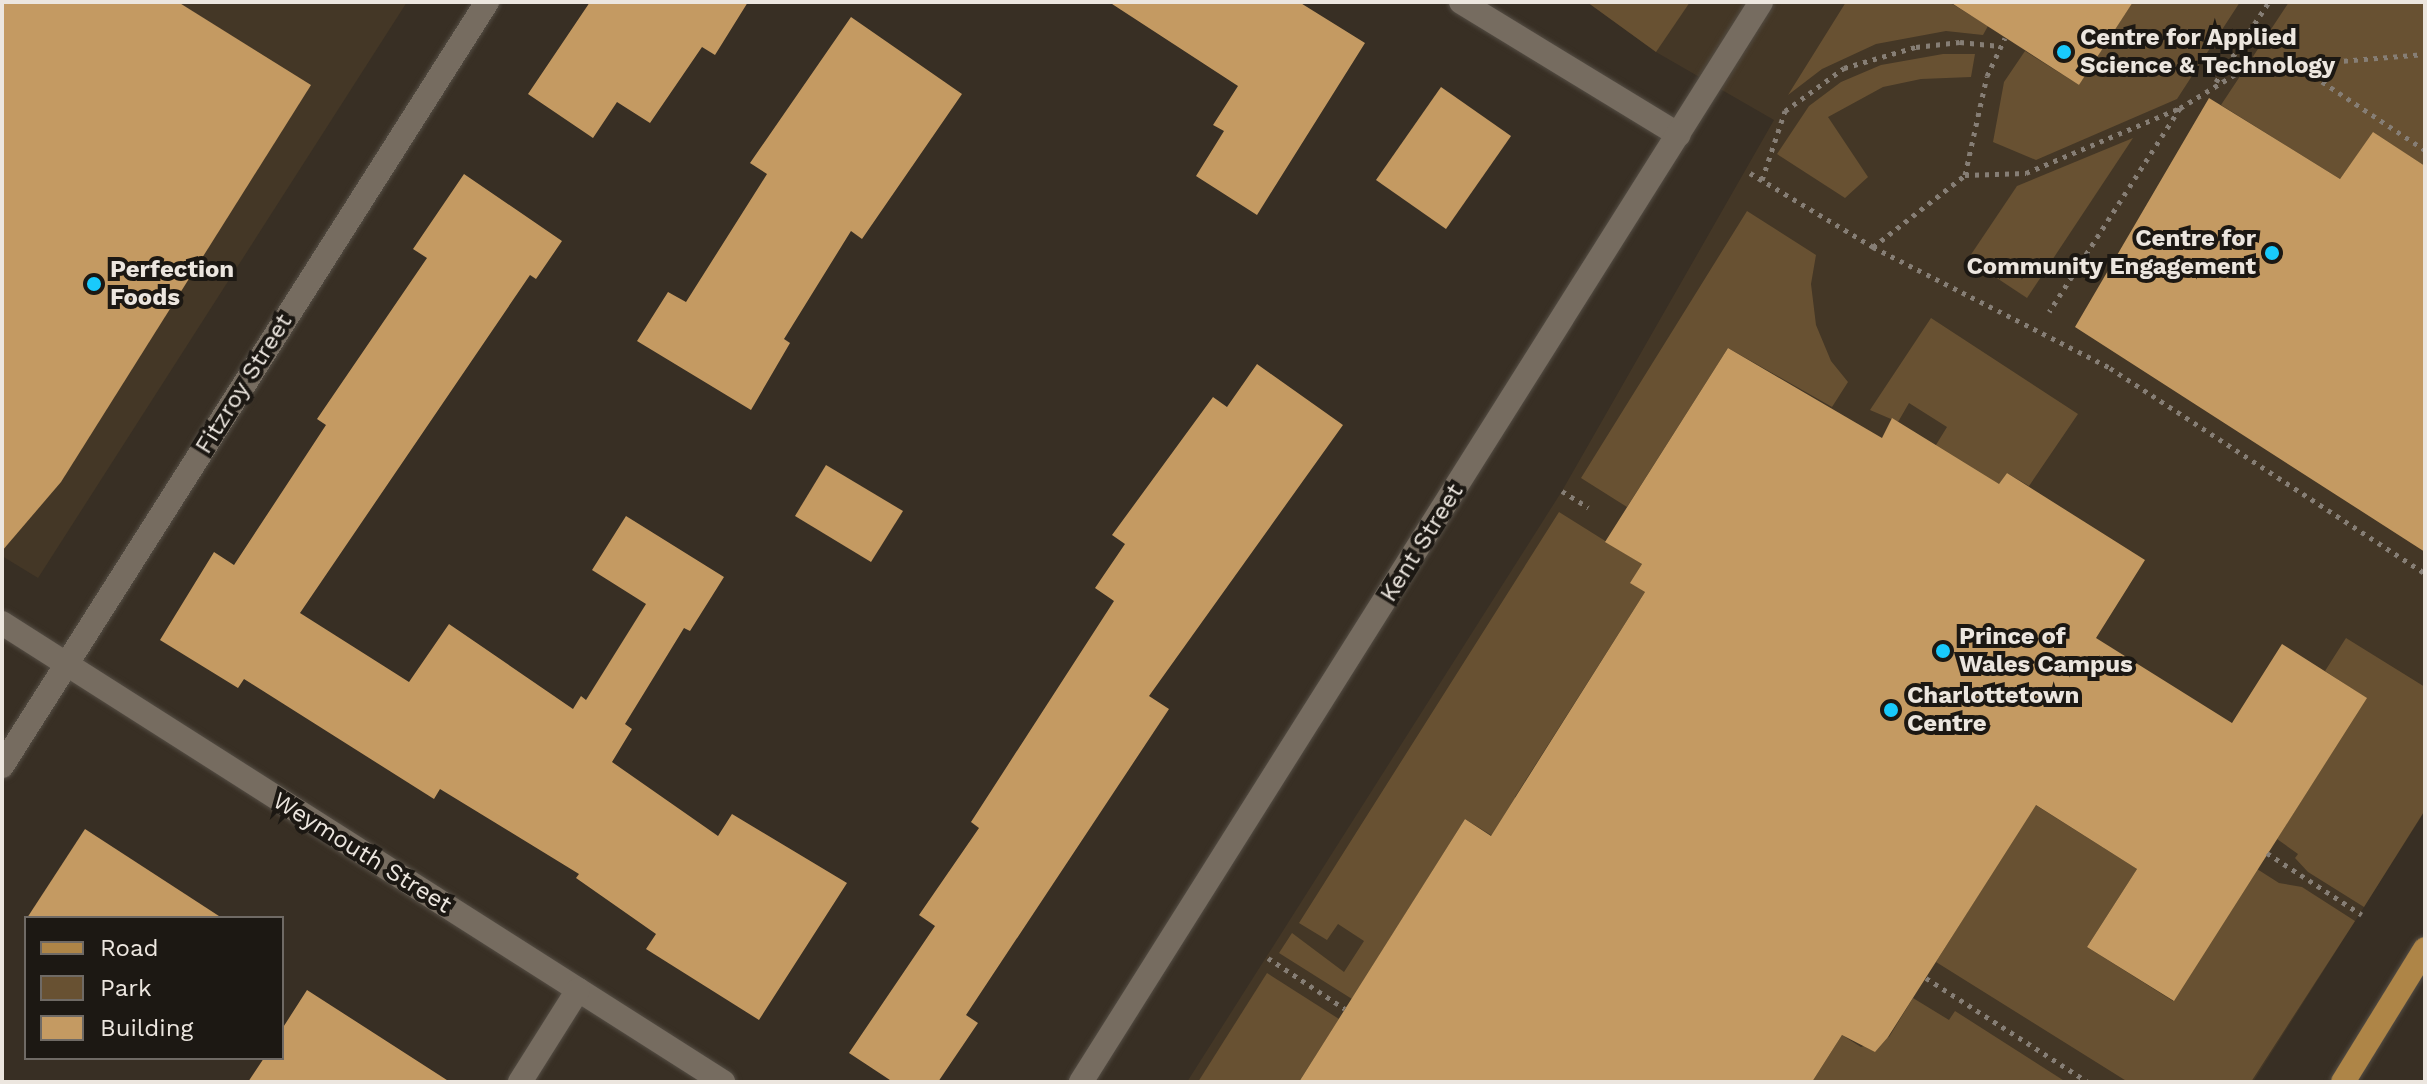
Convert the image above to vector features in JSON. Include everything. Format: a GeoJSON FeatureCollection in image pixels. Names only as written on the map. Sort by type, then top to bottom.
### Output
{"type":"FeatureCollection","features":[{"type":"Feature","properties":{"kind":"main road"},"geometry":{"type":"LineString","coordinates":[[2343,1082],[2425,949]]}},
{"type":"Feature","properties":{"kind":"street","name":"Fitzroy Street"},"geometry":{"type":"LineString","coordinates":[[2,766],[487,2]]}},
{"type":"Feature","properties":{"kind":"street"},"geometry":{"type":"LineString","coordinates":[[1461,2],[1679,135]]}},
{"type":"Feature","properties":{"kind":"street","name":"Kent Street"},"geometry":{"type":"LineString","coordinates":[[1081,1082],[1761,2]]}},
{"type":"Feature","properties":{"kind":"street","name":"Weymouth Street"},"geometry":{"type":"LineString","coordinates":[[2,623],[723,1082]]}},
{"type":"Feature","properties":{"kind":"street"},"geometry":{"type":"LineString","coordinates":[[520,1082],[578,990]]}},
{"type":"Feature","properties":{"kind":"path"},"geometry":{"type":"LineString","coordinates":[[2216,83],[2269,2]]}},
{"type":"Feature","properties":{"kind":"path"},"geometry":{"type":"LineString","coordinates":[[1965,175],[1987,76],[2005,38]]}},
{"type":"Feature","properties":{"kind":"path"},"geometry":{"type":"LineString","coordinates":[[1762,180],[1785,111],[1844,68],[1927,45],[2000,46]]}},
{"type":"Feature","properties":{"kind":"path"},"geometry":{"type":"LineString","coordinates":[[1873,247],[1965,175],[2026,173],[2180,108],[2216,83],[2244,69],[2425,54]]}},
{"type":"Feature","properties":{"kind":"path"},"geometry":{"type":"LineString","coordinates":[[2297,65],[2425,150]]}},
{"type":"Feature","properties":{"kind":"path"},"geometry":{"type":"LineString","coordinates":[[2049,312],[2180,108]]}},
{"type":"Feature","properties":{"kind":"path"},"geometry":{"type":"LineString","coordinates":[[1750,173],[1873,247],[2110,368],[2425,573]]}},
{"type":"Feature","properties":{"kind":"path"},"geometry":{"type":"LineString","coordinates":[[1562,491],[1588,507]]}},
{"type":"Feature","properties":{"kind":"path"},"geometry":{"type":"LineString","coordinates":[[2267,853],[2362,915]]}},
{"type":"Feature","properties":{"kind":"path"},"geometry":{"type":"LineString","coordinates":[[1268,958],[1345,1009]]}},
{"type":"Feature","properties":{"kind":"path"},"geometry":{"type":"LineString","coordinates":[[1926,978],[2088,1082]]}},
{"type":"Feature","properties":{"kind":"shaded area","name":"Perfection Foods"},"geometry":{"type":"Polygon","coordinates":[[[2,2],[407,2],[38,578],[2,556],[2,2]]]}},
{"type":"Feature","properties":{"kind":"shaded area","name":"Prince of Wales Campus"},"geometry":{"type":"Polygon","coordinates":[[[1587,2],[2425,2],[2425,811],[2253,1082],[1187,1082],[1562,491],[1774,120],[1656,52],[1587,2]]]}},
{"type":"Feature","properties":{"kind":"green space"},"geometry":{"type":"Polygon","coordinates":[[[1587,2],[1690,2],[1656,52],[1587,2]]]}},
{"type":"Feature","properties":{"kind":"green space"},"geometry":{"type":"Polygon","coordinates":[[[1846,2],[1949,2],[1988,26],[1983,35],[1946,31],[1876,44],[1822,69],[1788,95],[1846,2]]]}},
{"type":"Feature","properties":{"kind":"green space"},"geometry":{"type":"Polygon","coordinates":[[[2133,2],[2240,2],[2177,99],[2036,160],[1993,142],[2004,82],[2025,51],[2079,85],[2133,2]]]}},
{"type":"Feature","properties":{"kind":"green space"},"geometry":{"type":"Polygon","coordinates":[[[2289,2],[2425,2],[2425,166],[2373,133],[2340,179],[2221,105],[2289,2]]]}},
{"type":"Feature","properties":{"kind":"green space"},"geometry":{"type":"Polygon","coordinates":[[[1943,54],[1975,54],[1971,77],[1921,79],[1883,87],[1828,117],[1868,177],[1845,198],[1777,154],[1809,106],[1841,82],[1881,65],[1943,54]]]}},
{"type":"Feature","properties":{"kind":"green space"},"geometry":{"type":"Polygon","coordinates":[[[2133,138],[2027,298],[1968,259],[2017,186],[2133,138]]]}},
{"type":"Feature","properties":{"kind":"green space"},"geometry":{"type":"Polygon","coordinates":[[[1747,211],[1816,255],[1811,284],[1816,325],[1831,361],[1848,382],[1832,407],[1728,348],[1627,507],[1581,478],[1747,211]]]}},
{"type":"Feature","properties":{"kind":"green space"},"geometry":{"type":"Polygon","coordinates":[[[1931,318],[2078,414],[2029,486],[2007,473],[1986,505],[1923,466],[1947,427],[1909,403],[1898,422],[1870,410],[1931,318]]]}},
{"type":"Feature","properties":{"kind":"green space"},"geometry":{"type":"Polygon","coordinates":[[[1559,512],[1642,564],[1631,583],[1645,592],[1515,797],[1547,870],[1465,819],[1352,999],[1279,953],[1292,933],[1344,972],[1364,941],[1338,924],[1327,940],[1299,923],[1559,512]]]}},
{"type":"Feature","properties":{"kind":"green space"},"geometry":{"type":"Polygon","coordinates":[[[2346,638],[2425,687],[2425,810],[2364,907],[2308,872],[2295,858],[2298,854],[2277,839],[2366,698],[2325,671],[2346,638]]]}},
{"type":"Feature","properties":{"kind":"green space"},"geometry":{"type":"Polygon","coordinates":[[[2007,787],[2137,869],[2087,947],[2173,1001],[2257,869],[2279,883],[2302,887],[2355,921],[2251,1082],[2128,1082],[1936,962],[1989,878],[2007,787]]]}},
{"type":"Feature","properties":{"kind":"green space"},"geometry":{"type":"Polygon","coordinates":[[[1267,973],[1339,1019],[1299,1082],[1198,1082],[1267,973]]]}},
{"type":"Feature","properties":{"kind":"green space"},"geometry":{"type":"Polygon","coordinates":[[[1913,998],[1949,1020],[1955,1011],[2066,1082],[1812,1082],[1842,1035],[1861,1047],[1889,1037],[1913,998]]]}},
{"type":"Feature","properties":{"kind":"building","name":"Perfection Foods"},"geometry":{"type":"Polygon","coordinates":[[[2,2],[178,2],[311,85],[61,482],[2,551],[2,2]]]}},
{"type":"Feature","properties":{"kind":"building"},"geometry":{"type":"Polygon","coordinates":[[[590,2],[748,2],[715,55],[702,47],[650,123],[617,102],[593,138],[528,94],[590,2]]]}},
{"type":"Feature","properties":{"kind":"building"},"geometry":{"type":"Polygon","coordinates":[[[1109,2],[1299,2],[1365,43],[1257,215],[1196,176],[1224,131],[1213,125],[1238,86],[1109,2]]]}},
{"type":"Feature","properties":{"kind":"building","name":"Centre for Applied Science & Technology"},"geometry":{"type":"Polygon","coordinates":[[[1950,2],[2133,2],[2079,85],[1950,2]]]}},
{"type":"Feature","properties":{"kind":"building"},"geometry":{"type":"Polygon","coordinates":[[[851,17],[962,94],[862,239],[851,231],[784,339],[790,343],[751,410],[637,341],[668,292],[686,302],[767,174],[750,163],[851,17]]]}},
{"type":"Feature","properties":{"kind":"building"},"geometry":{"type":"Polygon","coordinates":[[[1441,87],[1511,136],[1446,229],[1376,180],[1441,87]]]}},
{"type":"Feature","properties":{"kind":"building","name":"Centre for Community Engagement"},"geometry":{"type":"Polygon","coordinates":[[[2209,98],[2340,179],[2373,132],[2425,166],[2425,552],[2075,327],[2209,98]]]}},
{"type":"Feature","properties":{"kind":"building"},"geometry":{"type":"Polygon","coordinates":[[[464,174],[562,241],[536,279],[530,275],[300,613],[409,682],[449,624],[573,709],[581,696],[586,700],[646,604],[592,570],[626,516],[724,577],[690,631],[684,628],[625,724],[632,729],[612,762],[718,836],[732,814],[847,883],[759,1020],[646,949],[656,934],[576,878],[579,874],[440,789],[434,799],[244,679],[238,688],[160,640],[214,552],[234,565],[326,425],[317,419],[427,258],[413,249],[464,174]]]}},
{"type":"Feature","properties":{"kind":"building","name":"Charlottetown Centre"},"geometry":{"type":"Polygon","coordinates":[[[1728,348],[1882,438],[1892,418],[1999,484],[2007,473],[2145,560],[2096,638],[2232,723],[2282,644],[2367,698],[2174,1001],[2087,947],[2137,869],[2036,805],[1888,1037],[1875,1052],[1842,1035],[1812,1082],[1299,1082],[1465,819],[1491,836],[1645,592],[1630,583],[1642,564],[1605,542],[1728,348]]]}},
{"type":"Feature","properties":{"kind":"building"},"geometry":{"type":"Polygon","coordinates":[[[1257,364],[1343,425],[1149,696],[1169,709],[966,1015],[978,1023],[938,1082],[893,1082],[849,1053],[935,926],[919,915],[979,828],[971,822],[1114,601],[1095,588],[1125,544],[1112,535],[1213,397],[1227,407],[1257,364]]]}},
{"type":"Feature","properties":{"kind":"building"},"geometry":{"type":"Polygon","coordinates":[[[826,465],[903,511],[871,562],[795,516],[826,465]]]}},
{"type":"Feature","properties":{"kind":"building"},"geometry":{"type":"Polygon","coordinates":[[[85,829],[219,916],[28,916],[85,829]]]}},
{"type":"Feature","properties":{"kind":"building"},"geometry":{"type":"Polygon","coordinates":[[[307,990],[450,1082],[248,1082],[263,1060],[284,1060],[284,1026],[307,990]]]}},
{"type":"Feature","properties":{"kind":"place","name":"Centre for Applied Science & Technology"},"geometry":{"type":"Point","coordinates":[2064,52]}},
{"type":"Feature","properties":{"kind":"place","name":"Centre for Community Engagement"},"geometry":{"type":"Point","coordinates":[2272,253]}},
{"type":"Feature","properties":{"kind":"place","name":"Perfection Foods"},"geometry":{"type":"Point","coordinates":[94,284]}},
{"type":"Feature","properties":{"kind":"place","name":"Prince of Wales Campus"},"geometry":{"type":"Point","coordinates":[1943,651]}},
{"type":"Feature","properties":{"kind":"place","name":"Charlottetown Centre"},"geometry":{"type":"Point","coordinates":[1891,710]}}]}
